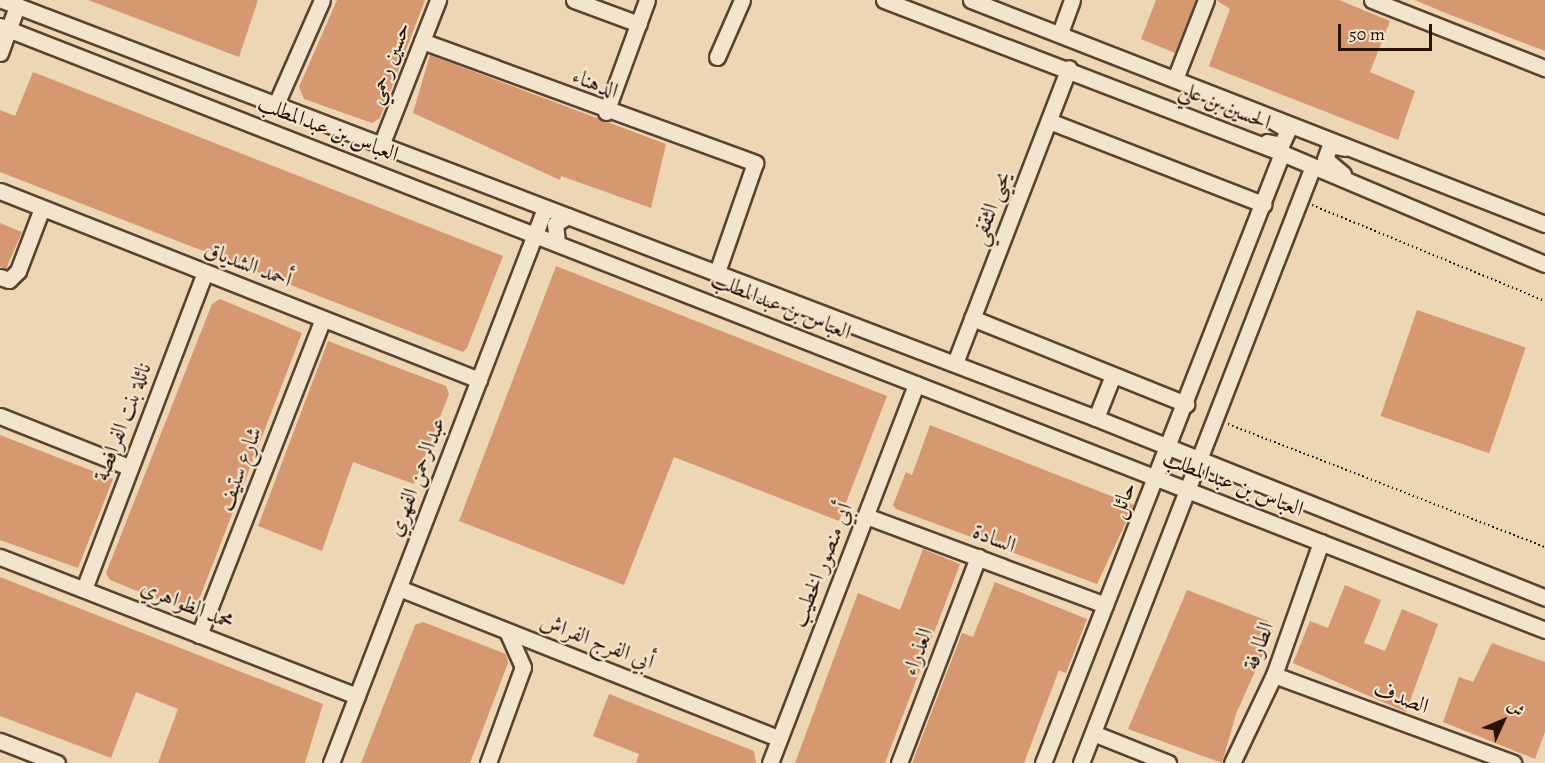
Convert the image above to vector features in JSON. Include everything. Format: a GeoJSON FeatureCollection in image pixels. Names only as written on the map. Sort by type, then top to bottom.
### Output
{"type":"FeatureCollection","features":[{"type":"Feature","properties":{"kind":"street","name":"العباس بن عبدالمطلب"},"geometry":{"type":"LineString","coordinates":[[2,0],[277,102],[546,208],[955,363],[1096,418],[1201,463],[1545,598]]}},
{"type":"Feature","properties":{"kind":"street"},"geometry":{"type":"LineString","coordinates":[[277,102],[322,0]]}},
{"type":"Feature","properties":{"kind":"street","name":"حسين رحمي"},"geometry":{"type":"LineString","coordinates":[[382,143],[438,0]]}},
{"type":"Feature","properties":{"kind":"street"},"geometry":{"type":"LineString","coordinates":[[574,0],[639,24]]}},
{"type":"Feature","properties":{"kind":"street"},"geometry":{"type":"LineString","coordinates":[[606,112],[647,0]]}},
{"type":"Feature","properties":{"kind":"street"},"geometry":{"type":"LineString","coordinates":[[717,57],[742,0]]}},
{"type":"Feature","properties":{"kind":"street","name":"الحسين بن علي"},"geometry":{"type":"LineString","coordinates":[[884,0],[1069,68],[1282,153],[1545,264]]}},
{"type":"Feature","properties":{"kind":"street","name":"الحسين بن علي"},"geometry":{"type":"LineString","coordinates":[[971,0],[1365,151],[1545,224]]}},
{"type":"Feature","properties":{"kind":"street"},"geometry":{"type":"LineString","coordinates":[[1060,33],[1072,0]]}},
{"type":"Feature","properties":{"kind":"street"},"geometry":{"type":"LineString","coordinates":[[1175,79],[1206,0]]}},
{"type":"Feature","properties":{"kind":"street"},"geometry":{"type":"LineString","coordinates":[[1372,0],[1545,68]]}},
{"type":"Feature","properties":{"kind":"street"},"geometry":{"type":"LineString","coordinates":[[0,53],[4,27],[17,6]]}},
{"type":"Feature","properties":{"kind":"street","name":"العباس بن عبدالمطلب"},"geometry":{"type":"LineString","coordinates":[[4,27],[1545,630]]}},
{"type":"Feature","properties":{"kind":"street","name":"الدهناء"},"geometry":{"type":"LineString","coordinates":[[422,40],[606,112],[755,163],[717,272]]}},
{"type":"Feature","properties":{"kind":"street","name":"يحيى الثقفي"},"geometry":{"type":"LineString","coordinates":[[955,363],[1069,68]]}},
{"type":"Feature","properties":{"kind":"street"},"geometry":{"type":"LineString","coordinates":[[1237,136],[1281,145],[1287,130],[1250,107]]}},
{"type":"Feature","properties":{"kind":"street"},"geometry":{"type":"LineString","coordinates":[[1049,121],[1263,204]]}},
{"type":"Feature","properties":{"kind":"street"},"geometry":{"type":"LineString","coordinates":[[1356,185],[1325,159],[1330,145],[1365,151]]}},
{"type":"Feature","properties":{"kind":"street","name":"حائل"},"geometry":{"type":"LineString","coordinates":[[1043,763],[1186,404],[1282,153]]}},
{"type":"Feature","properties":{"kind":"street"},"geometry":{"type":"LineString","coordinates":[[1081,763],[1190,492],[1313,166]]}},
{"type":"Feature","properties":{"kind":"street","name":"أحمد الشدياق"},"geometry":{"type":"LineString","coordinates":[[0,192],[479,380]]}},
{"type":"Feature","properties":{"kind":"street"},"geometry":{"type":"LineString","coordinates":[[519,227],[525,220],[526,200]]}},
{"type":"Feature","properties":{"kind":"street"},"geometry":{"type":"LineString","coordinates":[[0,278],[9,280],[18,271],[42,208]]}},
{"type":"Feature","properties":{"kind":"street","name":"عبدالرحمن الفهري"},"geometry":{"type":"LineString","coordinates":[[331,763],[546,208]]}},
{"type":"Feature","properties":{"kind":"street"},"geometry":{"type":"LineString","coordinates":[[557,242],[555,224],[568,216]]}},
{"type":"Feature","properties":{"kind":"street","name":"نائلة بنت الفرافصة"},"geometry":{"type":"LineString","coordinates":[[84,589],[129,467],[206,272]]}},
{"type":"Feature","properties":{"kind":"street"},"geometry":{"type":"LineString","coordinates":[[972,318],[1186,404]]}},
{"type":"Feature","properties":{"kind":"street","name":"شارع ستيف"},"geometry":{"type":"LineString","coordinates":[[200,635],[323,319]]}},
{"type":"Feature","properties":{"kind":"street"},"geometry":{"type":"LineString","coordinates":[[1096,418],[1113,375]]}},
{"type":"Feature","properties":{"kind":"street","name":"أبي منصور الخطيب"},"geometry":{"type":"LineString","coordinates":[[770,763],[916,384]]}},
{"type":"Feature","properties":{"kind":"street"},"geometry":{"type":"LineString","coordinates":[[0,416],[129,467]]}},
{"type":"Feature","properties":{"kind":"street","name":"السادة"},"geometry":{"type":"LineString","coordinates":[[866,516],[1105,605]]}},
{"type":"Feature","properties":{"kind":"street","name":"الطارفة"},"geometry":{"type":"LineString","coordinates":[[1232,763],[1274,675],[1321,542]]}},
{"type":"Feature","properties":{"kind":"street","name":"محمد الظواهري"},"geometry":{"type":"LineString","coordinates":[[0,556],[357,696]]}},
{"type":"Feature","properties":{"kind":"street","name":"العذراء"},"geometry":{"type":"LineString","coordinates":[[899,763],[978,556]]}},
{"type":"Feature","properties":{"kind":"street","name":"أبي الفرج الفراش"},"geometry":{"type":"LineString","coordinates":[[399,588],[778,738]]}},
{"type":"Feature","properties":{"kind":"street"},"geometry":{"type":"LineString","coordinates":[[488,763],[523,667],[507,631]]}},
{"type":"Feature","properties":{"kind":"street","name":"الصدف"},"geometry":{"type":"LineString","coordinates":[[1274,675],[1513,763]]}},
{"type":"Feature","properties":{"kind":"street"},"geometry":{"type":"LineString","coordinates":[[1093,733],[1168,763]]}},
{"type":"Feature","properties":{"kind":"street"},"geometry":{"type":"LineString","coordinates":[[0,741],[50,762]]}},
{"type":"Feature","properties":{"kind":"path"},"geometry":{"type":"LineString","coordinates":[[1306,216],[1310,205],[1545,301]]}},
{"type":"Feature","properties":{"kind":"path"},"geometry":{"type":"LineString","coordinates":[[1224,422],[1545,547]]}},
{"type":"Feature","properties":{"kind":"building"},"geometry":{"type":"Polygon","coordinates":[[[88,0],[258,0],[239,57],[88,0]]]}},
{"type":"Feature","properties":{"kind":"building"},"geometry":{"type":"Polygon","coordinates":[[[337,0],[425,0],[380,118],[372,123],[304,99],[299,87],[337,0]]]}},
{"type":"Feature","properties":{"kind":"building"},"geometry":{"type":"Polygon","coordinates":[[[1156,0],[1196,0],[1175,53],[1141,39],[1156,0]]]}},
{"type":"Feature","properties":{"kind":"building"},"geometry":{"type":"Polygon","coordinates":[[[1216,0],[1339,0],[1390,21],[1370,72],[1415,91],[1398,140],[1209,66],[1230,9],[1216,0]]]}},
{"type":"Feature","properties":{"kind":"building"},"geometry":{"type":"Polygon","coordinates":[[[1415,0],[1545,0],[1545,51],[1443,12],[1415,0]]]}},
{"type":"Feature","properties":{"kind":"building"},"geometry":{"type":"Polygon","coordinates":[[[430,55],[666,144],[651,208],[561,176],[560,180],[413,113],[430,55]]]}},
{"type":"Feature","properties":{"kind":"building"},"geometry":{"type":"Polygon","coordinates":[[[33,72],[503,256],[467,348],[463,352],[0,172],[0,110],[15,116],[33,72]]]}},
{"type":"Feature","properties":{"kind":"building"},"geometry":{"type":"Polygon","coordinates":[[[0,223],[22,232],[6,269],[0,267],[0,223]]]}},
{"type":"Feature","properties":{"kind":"building"},"geometry":{"type":"Polygon","coordinates":[[[556,266],[887,396],[839,521],[674,457],[624,585],[459,521],[556,266]]]}},
{"type":"Feature","properties":{"kind":"building"},"geometry":{"type":"Polygon","coordinates":[[[220,299],[302,333],[197,605],[187,611],[110,580],[106,573],[212,304],[220,299]]]}},
{"type":"Feature","properties":{"kind":"building"},"geometry":{"type":"Polygon","coordinates":[[[1417,310],[1526,347],[1489,453],[1381,416],[1417,310]]]}},
{"type":"Feature","properties":{"kind":"building"},"geometry":{"type":"Polygon","coordinates":[[[328,341],[446,386],[449,394],[414,484],[353,462],[322,551],[258,526],[328,341]]]}},
{"type":"Feature","properties":{"kind":"building"},"geometry":{"type":"Polygon","coordinates":[[[930,425],[1134,505],[1097,584],[896,509],[893,505],[906,472],[912,475],[930,425]]]}},
{"type":"Feature","properties":{"kind":"building"},"geometry":{"type":"Polygon","coordinates":[[[0,435],[113,479],[78,568],[0,540],[0,435]]]}},
{"type":"Feature","properties":{"kind":"building"},"geometry":{"type":"Polygon","coordinates":[[[923,549],[960,564],[885,763],[795,763],[858,593],[900,610],[923,549]]]}},
{"type":"Feature","properties":{"kind":"building"},"geometry":{"type":"Polygon","coordinates":[[[0,577],[323,704],[305,763],[158,763],[178,709],[136,692],[111,758],[0,716],[0,577]]]}},
{"type":"Feature","properties":{"kind":"building"},"geometry":{"type":"Polygon","coordinates":[[[995,582],[1087,619],[1066,673],[1059,670],[1024,763],[912,763],[962,633],[973,637],[995,582]]]}},
{"type":"Feature","properties":{"kind":"building"},"geometry":{"type":"Polygon","coordinates":[[[1345,585],[1381,600],[1364,643],[1385,651],[1402,609],[1438,624],[1406,712],[1293,663],[1310,621],[1328,628],[1345,585]]]}},
{"type":"Feature","properties":{"kind":"building"},"geometry":{"type":"Polygon","coordinates":[[[1187,590],[1268,621],[1273,631],[1236,714],[1222,763],[1128,729],[1187,590]]]}},
{"type":"Feature","properties":{"kind":"building"},"geometry":{"type":"Polygon","coordinates":[[[423,622],[506,654],[508,663],[470,763],[361,763],[415,625],[423,622]]]}},
{"type":"Feature","properties":{"kind":"building"},"geometry":{"type":"Polygon","coordinates":[[[1492,643],[1545,662],[1545,732],[1535,759],[1443,722],[1459,677],[1473,682],[1492,643]]]}},
{"type":"Feature","properties":{"kind":"building"},"geometry":{"type":"Polygon","coordinates":[[[609,694],[754,751],[756,763],[636,763],[639,754],[593,736],[609,694]]]}}]}
